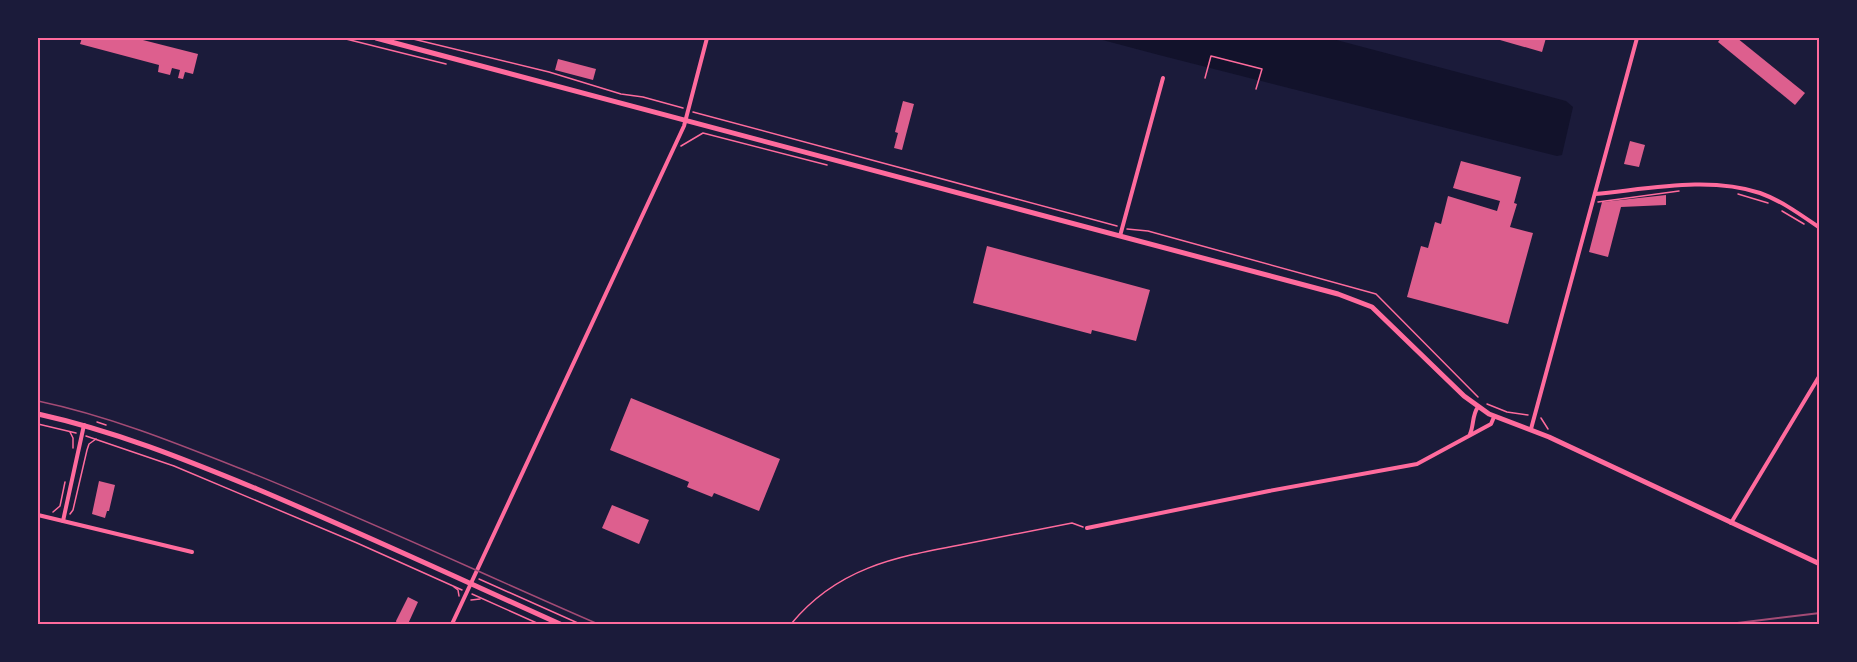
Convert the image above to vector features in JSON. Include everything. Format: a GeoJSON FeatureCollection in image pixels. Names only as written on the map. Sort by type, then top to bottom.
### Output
{"type":"FeatureCollection","features":[{"type":"Feature","properties":{"kind":"main road"},"geometry":{"type":"LineString","coordinates":[[376,38],[1338,294],[1372,307],[1464,396],[1494,417],[1531,429],[1820,564]]}},
{"type":"Feature","properties":{"kind":"main road"},"geometry":{"type":"LineString","coordinates":[[38,414],[85,424],[150,446],[344,526],[560,624]]}},
{"type":"Feature","properties":{"kind":"street"},"geometry":{"type":"LineString","coordinates":[[452,624],[676,144],[686,120],[707,38]]}},
{"type":"Feature","properties":{"kind":"street"},"geometry":{"type":"LineString","coordinates":[[1531,429],[1637,38]]}},
{"type":"Feature","properties":{"kind":"street"},"geometry":{"type":"LineString","coordinates":[[1120,236],[1163,78]]}},
{"type":"Feature","properties":{"kind":"street"},"geometry":{"type":"LineString","coordinates":[[1595,194],[1697,186],[1732,188],[1758,192],[1770,197],[1820,228]]}},
{"type":"Feature","properties":{"kind":"street"},"geometry":{"type":"LineString","coordinates":[[1731,523],[1820,375]]}},
{"type":"Feature","properties":{"kind":"street"},"geometry":{"type":"LineString","coordinates":[[1470,434],[1474,424],[1474,411],[1478,407]]}},
{"type":"Feature","properties":{"kind":"street"},"geometry":{"type":"LineString","coordinates":[[1087,528],[1412,465],[1430,459],[1491,424],[1494,417]]}},
{"type":"Feature","properties":{"kind":"street"},"geometry":{"type":"LineString","coordinates":[[63,521],[85,424]]}},
{"type":"Feature","properties":{"kind":"street"},"geometry":{"type":"LineString","coordinates":[[38,515],[192,552]]}},
{"type":"Feature","properties":{"kind":"path"},"geometry":{"type":"LineString","coordinates":[[409,38],[549,72],[621,94],[643,97],[684,109]]}},
{"type":"Feature","properties":{"kind":"path"},"geometry":{"type":"LineString","coordinates":[[1205,78],[1210,56],[1262,69],[1256,89]]}},
{"type":"Feature","properties":{"kind":"path"},"geometry":{"type":"LineString","coordinates":[[694,112],[1120,227]]}},
{"type":"Feature","properties":{"kind":"path"},"geometry":{"type":"LineString","coordinates":[[676,144],[683,147],[703,133]]}},
{"type":"Feature","properties":{"kind":"path"},"geometry":{"type":"LineString","coordinates":[[1593,202],[1682,191]]}},
{"type":"Feature","properties":{"kind":"path"},"geometry":{"type":"LineString","coordinates":[[1736,194],[1774,206],[1810,229]]}},
{"type":"Feature","properties":{"kind":"path"},"geometry":{"type":"LineString","coordinates":[[1483,402],[1503,411],[1524,414]]}},
{"type":"Feature","properties":{"kind":"path"},"geometry":{"type":"LineString","coordinates":[[38,424],[71,432],[73,438],[71,457]]}},
{"type":"Feature","properties":{"kind":"path"},"geometry":{"type":"LineString","coordinates":[[93,438],[174,466],[458,588]]}},
{"type":"Feature","properties":{"kind":"path"},"geometry":{"type":"LineString","coordinates":[[63,521],[74,510],[87,450],[89,444],[96,439]]}},
{"type":"Feature","properties":{"kind":"path"},"geometry":{"type":"LineString","coordinates":[[49,518],[60,506],[66,477]]}},
{"type":"Feature","properties":{"kind":"path"},"geometry":{"type":"LineString","coordinates":[[791,624],[812,602],[835,585],[855,572],[886,561],[1072,523],[1087,528]]}},
{"type":"Feature","properties":{"kind":"path"},"geometry":{"type":"LineString","coordinates":[[489,583],[580,624]]}},
{"type":"Feature","properties":{"kind":"path"},"geometry":{"type":"LineString","coordinates":[[451,585],[458,590],[459,596]]}},
{"type":"Feature","properties":{"kind":"path"},"geometry":{"type":"LineString","coordinates":[[478,597],[539,624]]}},
{"type":"Feature","properties":{"kind":"path"},"geometry":{"type":"LineString","coordinates":[[470,601],[484,600]]}},
{"type":"Feature","properties":{"kind":"shaded area"},"geometry":{"type":"Polygon","coordinates":[[[1095,38],[1329,38],[1566,101],[1573,107],[1562,155],[1557,156],[1095,38]]]}},
{"type":"Feature","properties":{"kind":"building"},"geometry":{"type":"Polygon","coordinates":[[[82,38],[135,38],[198,54],[193,74],[185,72],[183,79],[178,78],[180,70],[172,68],[170,75],[158,72],[159,65],[80,44],[82,38]]]}},
{"type":"Feature","properties":{"kind":"building"},"geometry":{"type":"Polygon","coordinates":[[[1493,38],[1546,38],[1542,52],[1493,38]]]}},
{"type":"Feature","properties":{"kind":"building"},"geometry":{"type":"Polygon","coordinates":[[[1721,38],[1737,38],[1805,93],[1795,105],[1718,42],[1721,38]]]}},
{"type":"Feature","properties":{"kind":"building"},"geometry":{"type":"Polygon","coordinates":[[[558,59],[596,69],[593,80],[555,70],[558,59]]]}},
{"type":"Feature","properties":{"kind":"building"},"geometry":{"type":"Polygon","coordinates":[[[903,101],[914,104],[902,150],[894,148],[898,133],[895,132],[903,101]]]}},
{"type":"Feature","properties":{"kind":"building"},"geometry":{"type":"Polygon","coordinates":[[[1630,141],[1645,145],[1639,167],[1624,164],[1630,141]]]}},
{"type":"Feature","properties":{"kind":"building"},"geometry":{"type":"Polygon","coordinates":[[[1461,161],[1521,177],[1514,203],[1517,204],[1510,227],[1533,233],[1508,324],[1407,297],[1421,246],[1428,248],[1435,222],[1441,224],[1448,196],[1497,211],[1500,201],[1453,188],[1461,161]]]}},
{"type":"Feature","properties":{"kind":"building"},"geometry":{"type":"Polygon","coordinates":[[[1666,195],[1666,205],[1621,207],[1608,257],[1589,252],[1602,202],[1666,195]]]}},
{"type":"Feature","properties":{"kind":"building"},"geometry":{"type":"Polygon","coordinates":[[[987,246],[1150,290],[1136,341],[1092,330],[1091,334],[973,303],[987,246]]]}},
{"type":"Feature","properties":{"kind":"building"},"geometry":{"type":"Polygon","coordinates":[[[631,398],[780,459],[759,511],[714,493],[712,497],[687,487],[689,482],[610,450],[631,398]]]}},
{"type":"Feature","properties":{"kind":"building"},"geometry":{"type":"Polygon","coordinates":[[[99,481],[115,485],[105,518],[92,514],[99,481]]]}},
{"type":"Feature","properties":{"kind":"building"},"geometry":{"type":"Polygon","coordinates":[[[612,505],[649,520],[639,544],[602,528],[612,505]]]}},
{"type":"Feature","properties":{"kind":"building"},"geometry":{"type":"Polygon","coordinates":[[[408,597],[418,602],[408,624],[397,624],[396,621],[408,597]]]}},
{"type":"Feature","properties":{"kind":"tram line"},"geometry":{"type":"LineString","coordinates":[[38,401],[116,422],[244,470],[378,526],[598,624]]}},
{"type":"Feature","properties":{"kind":"railway"},"geometry":{"type":"LineString","coordinates":[[1729,624],[1820,613]]}}]}
